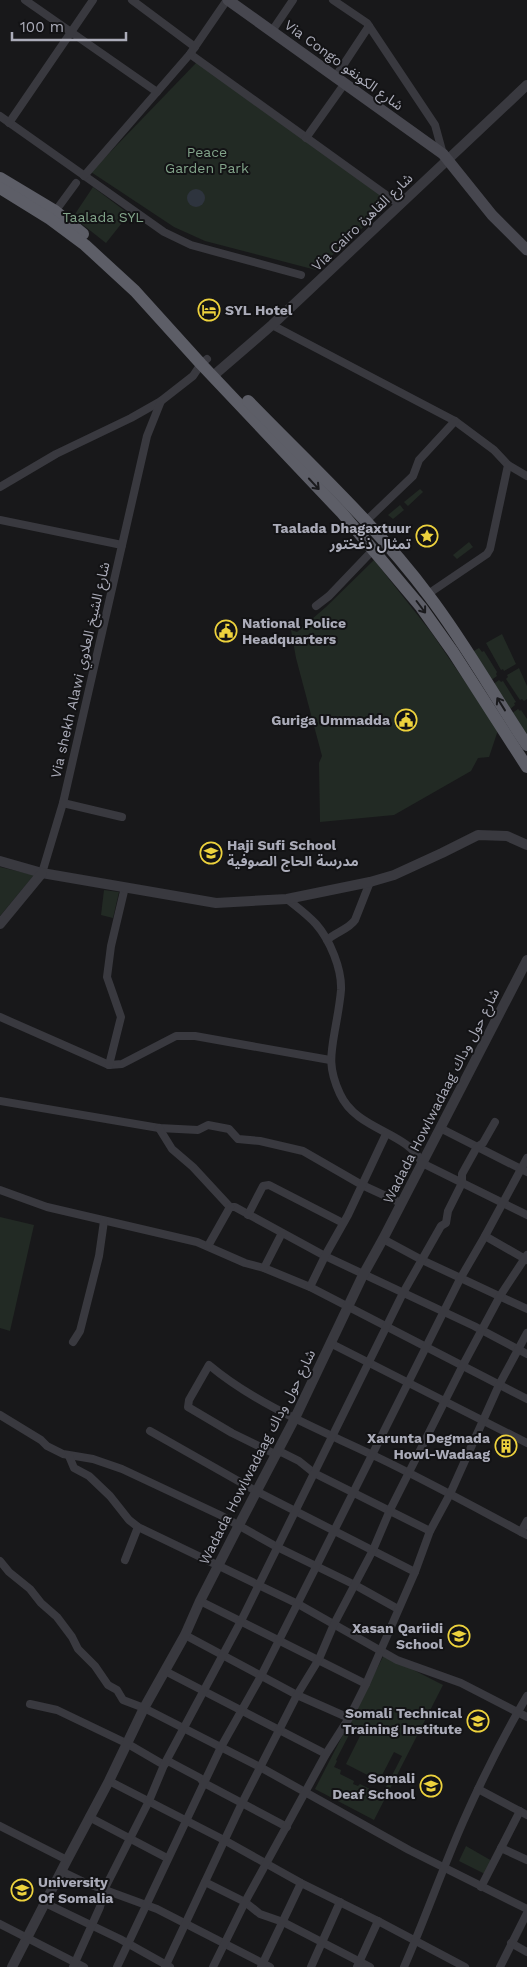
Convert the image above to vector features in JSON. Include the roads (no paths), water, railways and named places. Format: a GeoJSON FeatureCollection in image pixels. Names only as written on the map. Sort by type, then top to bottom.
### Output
{"type":"FeatureCollection","features":[{"type":"Feature","properties":{"kind":"highway"},"geometry":{"type":"LineString","coordinates":[[0,178],[106,253],[342,513],[373,550],[394,564],[428,594],[521,743],[527,767]]}},
{"type":"Feature","properties":{"kind":"highway"},"geometry":{"type":"LineString","coordinates":[[0,188],[52,215]]}},
{"type":"Feature","properties":{"kind":"highway"},"geometry":{"type":"LineString","coordinates":[[210,368],[365,522],[421,607],[521,743]]}},
{"type":"Feature","properties":{"kind":"main road","name":"Via Congo شارع الكونغو"},"geometry":{"type":"LineString","coordinates":[[228,0],[445,157]]}},
{"type":"Feature","properties":{"kind":"main road"},"geometry":{"type":"LineString","coordinates":[[445,157],[492,215],[527,250]]}},
{"type":"Feature","properties":{"kind":"street"},"geometry":{"type":"LineString","coordinates":[[25,0],[157,92]]}},
{"type":"Feature","properties":{"kind":"street"},"geometry":{"type":"LineString","coordinates":[[9,123],[93,0]]}},
{"type":"Feature","properties":{"kind":"street"},"geometry":{"type":"LineString","coordinates":[[132,0],[192,51],[306,138],[400,205]]}},
{"type":"Feature","properties":{"kind":"street"},"geometry":{"type":"LineString","coordinates":[[84,176],[192,51],[228,0]]}},
{"type":"Feature","properties":{"kind":"street"},"geometry":{"type":"LineString","coordinates":[[272,31],[293,0]]}},
{"type":"Feature","properties":{"kind":"street","name":"Via Congo شارع الكونغو"},"geometry":{"type":"LineString","coordinates":[[333,0],[365,20],[435,125],[445,157]]}},
{"type":"Feature","properties":{"kind":"street"},"geometry":{"type":"LineString","coordinates":[[306,138],[341,80],[369,26]]}},
{"type":"Feature","properties":{"kind":"street","name":"Via Cairo شارع القاهرة"},"geometry":{"type":"LineString","coordinates":[[0,487],[56,454],[131,418],[161,401],[193,376],[210,368],[272,325],[400,205],[445,157],[527,85]]}},
{"type":"Feature","properties":{"kind":"street"},"geometry":{"type":"LineString","coordinates":[[0,116],[177,240],[301,275]]}},
{"type":"Feature","properties":{"kind":"street"},"geometry":{"type":"LineString","coordinates":[[52,215],[76,183]]}},
{"type":"Feature","properties":{"kind":"street"},"geometry":{"type":"LineString","coordinates":[[272,325],[455,421],[494,450],[508,465],[527,476]]}},
{"type":"Feature","properties":{"kind":"street","name":"Via shekh Alawi شارع الشيخ العلاوي"},"geometry":{"type":"LineString","coordinates":[[42,873],[63,803],[147,436],[161,401]]}},
{"type":"Feature","properties":{"kind":"street"},"geometry":{"type":"LineString","coordinates":[[365,522],[413,476],[419,460],[455,421]]}},
{"type":"Feature","properties":{"kind":"street"},"geometry":{"type":"LineString","coordinates":[[428,594],[486,554],[490,549],[508,465]]}},
{"type":"Feature","properties":{"kind":"street"},"geometry":{"type":"LineString","coordinates":[[0,520],[122,545]]}},
{"type":"Feature","properties":{"kind":"street"},"geometry":{"type":"LineString","coordinates":[[316,606],[373,550]]}},
{"type":"Feature","properties":{"kind":"street"},"geometry":{"type":"LineString","coordinates":[[63,803],[122,817]]}},
{"type":"Feature","properties":{"kind":"street"},"geometry":{"type":"LineString","coordinates":[[0,861],[42,873],[216,903],[287,899],[370,882],[402,871],[478,834],[507,836],[527,845]]}},
{"type":"Feature","properties":{"kind":"street"},"geometry":{"type":"LineString","coordinates":[[0,924],[42,873]]}},
{"type":"Feature","properties":{"kind":"street"},"geometry":{"type":"LineString","coordinates":[[327,940],[339,931],[352,925],[356,920],[370,882]]}},
{"type":"Feature","properties":{"kind":"street"},"geometry":{"type":"LineString","coordinates":[[109,1064],[121,1017],[107,978],[111,946],[125,887]]}},
{"type":"Feature","properties":{"kind":"street"},"geometry":{"type":"LineString","coordinates":[[287,899],[315,922],[327,940],[338,967],[341,988],[330,1060],[334,1081],[346,1105],[355,1115],[418,1154],[422,1164],[527,1215]]}},
{"type":"Feature","properties":{"kind":"street","name":"Wadada Howlwadaag شارع حول وداك"},"geometry":{"type":"LineString","coordinates":[[12,1967],[128,1744],[144,1708],[185,1636],[200,1601],[238,1525],[295,1418],[363,1275],[527,960]]}},
{"type":"Feature","properties":{"kind":"street"},"geometry":{"type":"LineString","coordinates":[[0,1017],[109,1064],[118,1066],[176,1036],[195,1036],[330,1060]]}},
{"type":"Feature","properties":{"kind":"street"},"geometry":{"type":"LineString","coordinates":[[0,1101],[158,1128],[198,1130],[208,1125],[228,1129],[238,1138],[303,1151],[362,1185],[401,1203]]}},
{"type":"Feature","properties":{"kind":"street"},"geometry":{"type":"LineString","coordinates":[[74,1965],[106,1890],[106,1886],[149,1801],[164,1765],[241,1621],[403,1294],[441,1226],[446,1223],[448,1211],[462,1183],[462,1174],[477,1147],[483,1143],[495,1122]]}},
{"type":"Feature","properties":{"kind":"street"},"geometry":{"type":"LineString","coordinates":[[158,1128],[172,1149],[193,1166],[230,1207]]}},
{"type":"Feature","properties":{"kind":"street"},"geometry":{"type":"LineString","coordinates":[[440,1128],[524,1170]]}},
{"type":"Feature","properties":{"kind":"street"},"geometry":{"type":"LineString","coordinates":[[310,1287],[386,1134]]}},
{"type":"Feature","properties":{"kind":"street"},"geometry":{"type":"LineString","coordinates":[[117,1967],[221,1747],[298,1604],[460,1278],[524,1170],[527,1158]]}},
{"type":"Feature","properties":{"kind":"street"},"geometry":{"type":"LineString","coordinates":[[248,1215],[263,1186],[269,1185],[343,1223]]}},
{"type":"Feature","properties":{"kind":"street"},"geometry":{"type":"LineString","coordinates":[[0,1190],[47,1207],[208,1246],[245,1263],[264,1268],[310,1287],[527,1399]]}},
{"type":"Feature","properties":{"kind":"street"},"geometry":{"type":"LineString","coordinates":[[230,1207],[235,1206],[282,1234],[325,1256],[527,1354]]}},
{"type":"Feature","properties":{"kind":"street"},"geometry":{"type":"LineString","coordinates":[[208,1246],[230,1207]]}},
{"type":"Feature","properties":{"kind":"street"},"geometry":{"type":"LineString","coordinates":[[73,1342],[80,1331],[99,1256],[104,1221]]}},
{"type":"Feature","properties":{"kind":"street"},"geometry":{"type":"LineString","coordinates":[[264,1268],[282,1234]]}},
{"type":"Feature","properties":{"kind":"street"},"geometry":{"type":"LineString","coordinates":[[45,1904],[129,1944],[167,1966],[242,1803],[297,1695],[319,1660],[334,1624],[373,1550],[390,1510],[411,1473],[463,1365],[483,1331],[500,1296],[526,1258],[485,1236]]}},
{"type":"Feature","properties":{"kind":"street"},"geometry":{"type":"LineString","coordinates":[[383,1239],[422,1260],[527,1309]]}},
{"type":"Feature","properties":{"kind":"street"},"geometry":{"type":"LineString","coordinates":[[213,1967],[245,1902],[307,1792],[326,1754],[349,1718],[366,1684],[415,1572],[430,1531],[450,1494],[499,1385],[527,1333]]}},
{"type":"Feature","properties":{"kind":"street"},"geometry":{"type":"LineString","coordinates":[[330,1343],[527,1443]]}},
{"type":"Feature","properties":{"kind":"street"},"geometry":{"type":"LineString","coordinates":[[430,1531],[314,1473],[299,1461],[281,1452],[275,1454],[232,1433],[188,1407],[189,1400],[209,1365],[224,1378],[251,1395],[333,1437],[411,1473],[524,1534],[527,1522]]}},
{"type":"Feature","properties":{"kind":"street"},"geometry":{"type":"LineString","coordinates":[[0,1416],[41,1440],[46,1446],[69,1456],[92,1459],[122,1469],[238,1525],[276,1547],[355,1585],[398,1610]]}},
{"type":"Feature","properties":{"kind":"street"},"geometry":{"type":"LineString","coordinates":[[150,1431],[256,1491],[415,1572]]}},
{"type":"Feature","properties":{"kind":"street"},"geometry":{"type":"LineString","coordinates":[[69,1456],[74,1468],[88,1476],[110,1496],[129,1520],[138,1528],[298,1604],[397,1660],[461,1683],[527,1718]]}},
{"type":"Feature","properties":{"kind":"street"},"geometry":{"type":"LineString","coordinates":[[125,1560],[138,1528]]}},
{"type":"Feature","properties":{"kind":"street"},"geometry":{"type":"LineString","coordinates":[[0,1561],[9,1572],[30,1589],[41,1603],[57,1617],[72,1637],[78,1649],[108,1685],[117,1690],[123,1700],[185,1728],[445,1868],[527,1909]]}},
{"type":"Feature","properties":{"kind":"street"},"geometry":{"type":"LineString","coordinates":[[200,1601],[366,1684]]}},
{"type":"Feature","properties":{"kind":"street"},"geometry":{"type":"LineString","coordinates":[[185,1636],[297,1695],[349,1718]]}},
{"type":"Feature","properties":{"kind":"street"},"geometry":{"type":"LineString","coordinates":[[165,1671],[326,1754]]}},
{"type":"Feature","properties":{"kind":"street"},"geometry":{"type":"LineString","coordinates":[[404,1967],[478,1789],[527,1696]]}},
{"type":"Feature","properties":{"kind":"street"},"geometry":{"type":"LineString","coordinates":[[30,1704],[57,1710],[128,1744],[164,1765]]}},
{"type":"Feature","properties":{"kind":"street"},"geometry":{"type":"LineString","coordinates":[[164,1765],[168,1761],[200,1778],[204,1783],[287,1827]]}},
{"type":"Feature","properties":{"kind":"street"},"geometry":{"type":"LineString","coordinates":[[109,1781],[224,1840],[301,1883],[416,1940],[452,1964],[465,1967]]}},
{"type":"Feature","properties":{"kind":"street"},"geometry":{"type":"LineString","coordinates":[[478,1789],[524,1813],[501,1848],[481,1887]]}},
{"type":"Feature","properties":{"kind":"street"},"geometry":{"type":"LineString","coordinates":[[89,1817],[167,1858]]}},
{"type":"Feature","properties":{"kind":"street"},"geometry":{"type":"LineString","coordinates":[[0,1826],[66,1860]]}},
{"type":"Feature","properties":{"kind":"street"},"geometry":{"type":"LineString","coordinates":[[501,1848],[527,1860]]}},
{"type":"Feature","properties":{"kind":"street"},"geometry":{"type":"LineString","coordinates":[[62,1871],[86,1883],[146,1905],[187,1923],[265,1966],[301,1883]]}},
{"type":"Feature","properties":{"kind":"street"},"geometry":{"type":"LineString","coordinates":[[204,1882],[245,1902],[260,1914],[283,1922],[322,1942],[358,1964],[370,1967]]}},
{"type":"Feature","properties":{"kind":"street"},"geometry":{"type":"LineString","coordinates":[[311,1967],[340,1902]]}},
{"type":"Feature","properties":{"kind":"street"},"geometry":{"type":"LineString","coordinates":[[500,1967],[527,1913]]}},
{"type":"Feature","properties":{"kind":"street"},"geometry":{"type":"LineString","coordinates":[[358,1964],[378,1920]]}},
{"type":"Feature","properties":{"kind":"street"},"geometry":{"type":"LineString","coordinates":[[0,1924],[74,1965],[84,1967]]}},
{"type":"Feature","properties":{"kind":"street"},"geometry":{"type":"LineString","coordinates":[[511,1943],[527,1952]]}},
{"type":"Feature","properties":{"kind":"place","name":"SYL Hotel"},"geometry":{"type":"Point","coordinates":[209,310]}},
{"type":"Feature","properties":{"kind":"place","name":"Taalada Dhagaxtuur تمثال ذغختور"},"geometry":{"type":"Point","coordinates":[427,536]}},
{"type":"Feature","properties":{"kind":"place","name":"National Police Headquarters"},"geometry":{"type":"Point","coordinates":[226,631]}},
{"type":"Feature","properties":{"kind":"place","name":"Guriga Ummadda"},"geometry":{"type":"Point","coordinates":[406,720]}},
{"type":"Feature","properties":{"kind":"place","name":"Haji Sufi School مدرسة الحاج الصوفية"},"geometry":{"type":"Point","coordinates":[211,853]}},
{"type":"Feature","properties":{"kind":"place","name":"Xarunta Degmada Howl-Wadaag"},"geometry":{"type":"Point","coordinates":[506,1446]}},
{"type":"Feature","properties":{"kind":"place","name":"Xasan Qariidi School"},"geometry":{"type":"Point","coordinates":[459,1636]}},
{"type":"Feature","properties":{"kind":"place","name":"Somali Technical Training Institute"},"geometry":{"type":"Point","coordinates":[478,1721]}},
{"type":"Feature","properties":{"kind":"place","name":"Somali Deaf School"},"geometry":{"type":"Point","coordinates":[431,1786]}},
{"type":"Feature","properties":{"kind":"place","name":"University Of Somalia"},"geometry":{"type":"Point","coordinates":[22,1890]}},
{"type":"Feature","properties":{"kind":"park label","name":"Peace Garden Park"},"geometry":{"type":"Point","coordinates":[207,160]}},
{"type":"Feature","properties":{"kind":"park label","name":"Taalada SYL"},"geometry":{"type":"Point","coordinates":[103,217]}}]}
